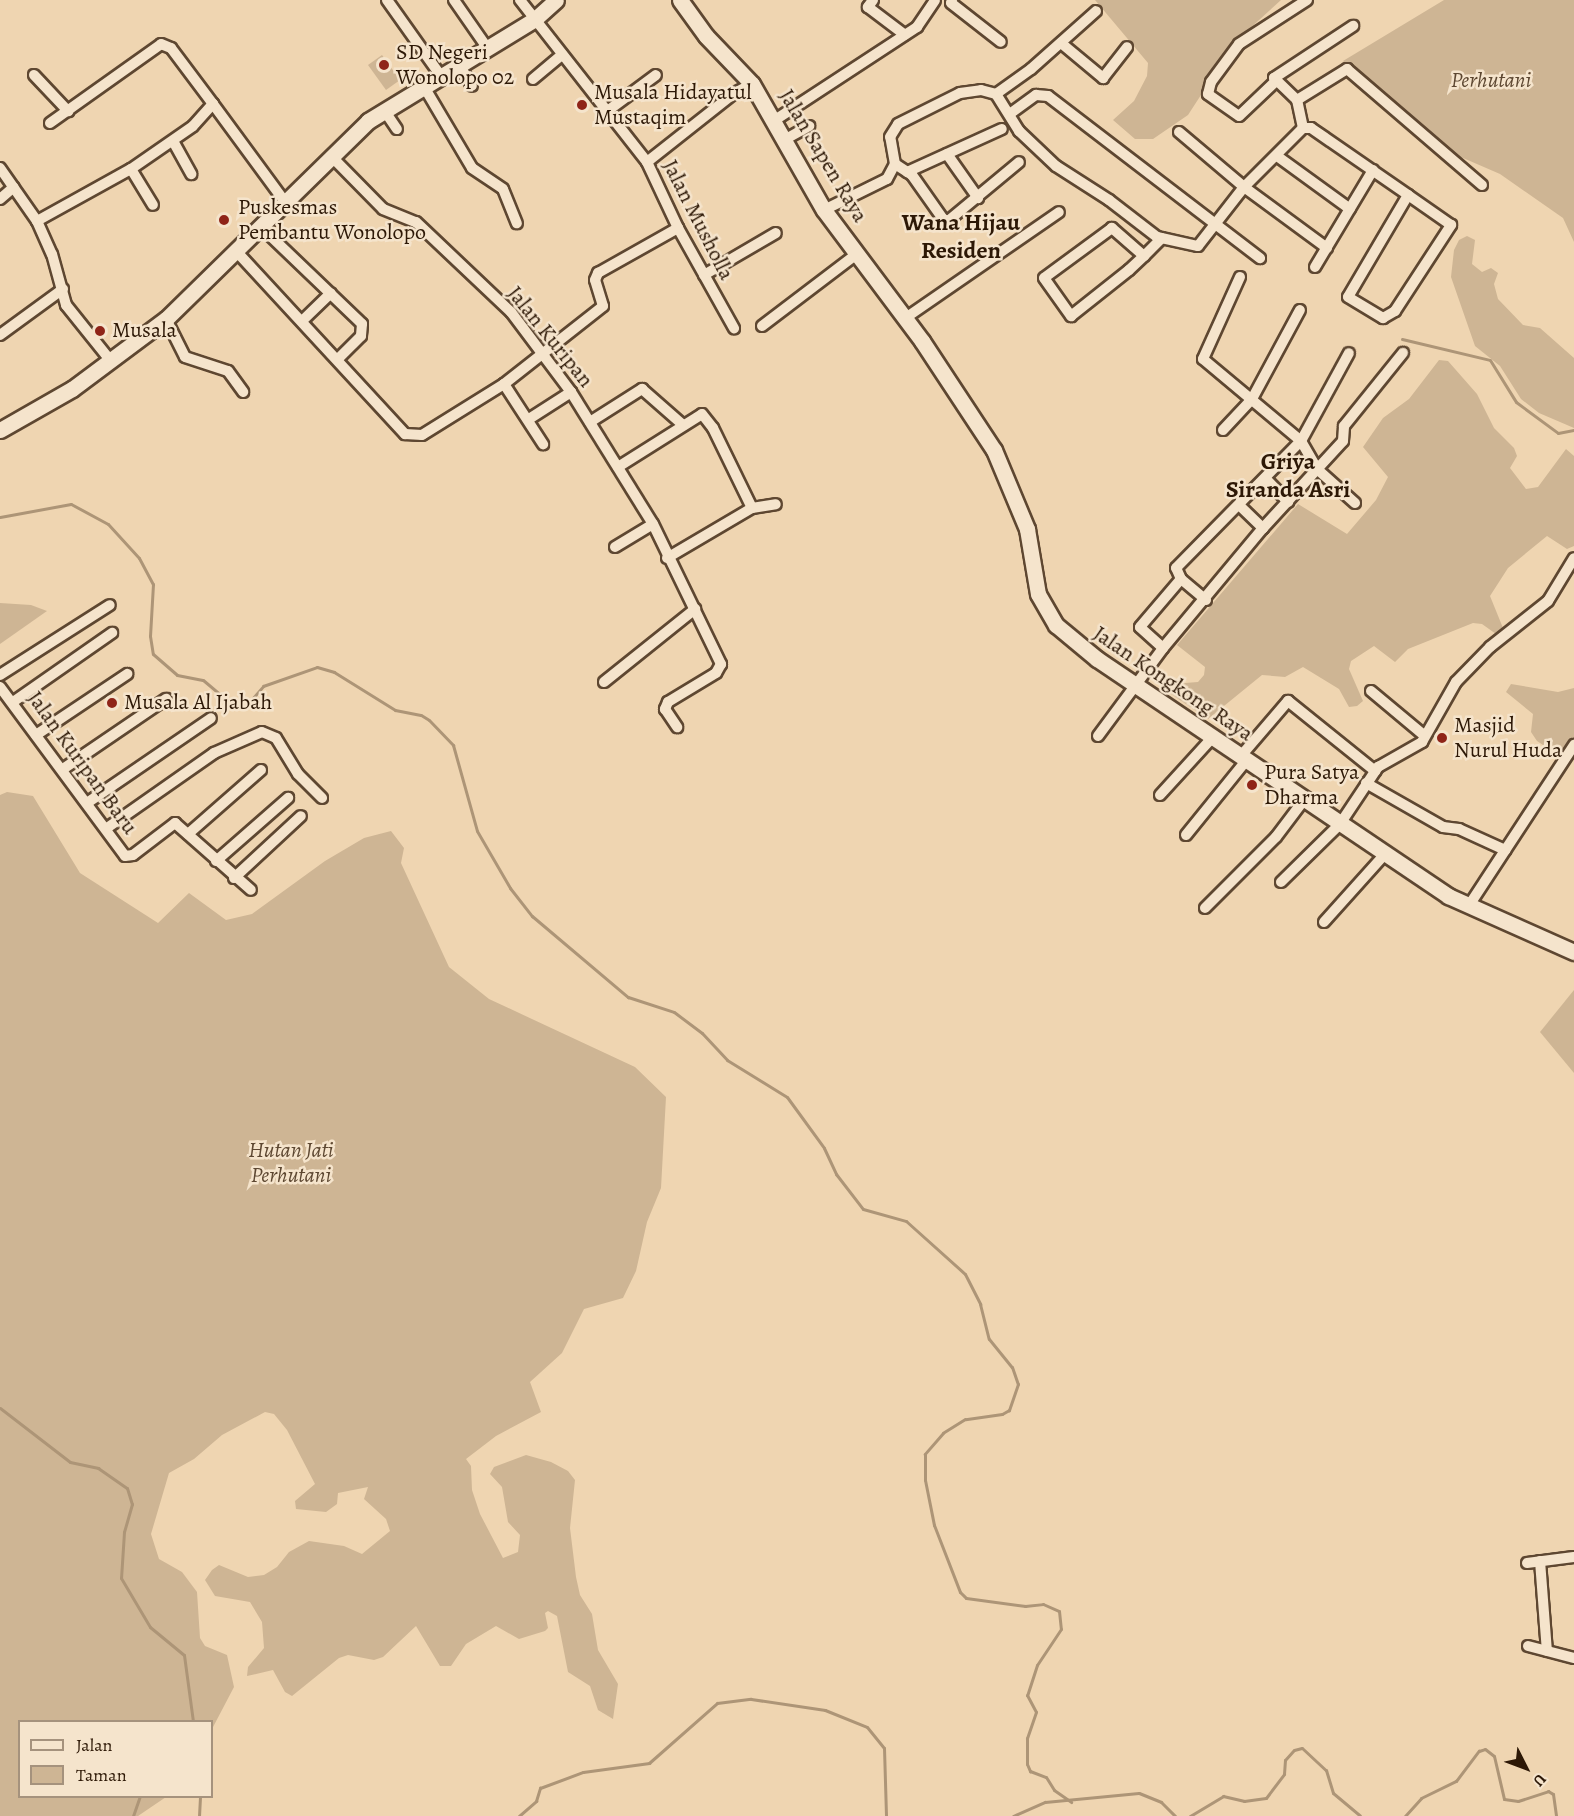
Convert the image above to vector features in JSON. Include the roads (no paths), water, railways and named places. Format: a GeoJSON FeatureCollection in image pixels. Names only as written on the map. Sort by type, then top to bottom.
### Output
{"type":"FeatureCollection","features":[{"type":"Feature","properties":{"kind":"street"},"geometry":{"type":"LineString","coordinates":[[387,0],[441,76]]}},
{"type":"Feature","properties":{"kind":"street"},"geometry":{"type":"LineString","coordinates":[[454,0],[488,49]]}},
{"type":"Feature","properties":{"kind":"street"},"geometry":{"type":"LineString","coordinates":[[520,0],[535,19]]}},
{"type":"Feature","properties":{"kind":"street"},"geometry":{"type":"LineString","coordinates":[[2,424],[72,388],[166,319],[237,252],[331,156],[384,110],[535,19],[556,0]]}},
{"type":"Feature","properties":{"kind":"street","name":"Jalan Sapen Raya"},"geometry":{"type":"LineString","coordinates":[[680,0],[706,36],[753,84],[824,210],[922,342]]}},
{"type":"Feature","properties":{"kind":"street"},"geometry":{"type":"LineString","coordinates":[[873,0],[868,7],[904,35]]}},
{"type":"Feature","properties":{"kind":"street"},"geometry":{"type":"LineString","coordinates":[[775,120],[917,27],[935,0]]}},
{"type":"Feature","properties":{"kind":"street"},"geometry":{"type":"LineString","coordinates":[[952,0],[1001,42]]}},
{"type":"Feature","properties":{"kind":"street"},"geometry":{"type":"LineString","coordinates":[[1307,0],[1239,44],[1211,82],[1208,94],[1239,117],[1276,80],[1279,72],[1353,26]]}},
{"type":"Feature","properties":{"kind":"street"},"geometry":{"type":"LineString","coordinates":[[996,94],[1061,43],[1096,11]]}},
{"type":"Feature","properties":{"kind":"street","name":"Jalan Musholla"},"geometry":{"type":"LineString","coordinates":[[535,19],[647,162],[678,228],[734,328]]}},
{"type":"Feature","properties":{"kind":"street"},"geometry":{"type":"LineString","coordinates":[[1061,43],[1103,78],[1127,47]]}},
{"type":"Feature","properties":{"kind":"street"},"geometry":{"type":"LineString","coordinates":[[50,123],[162,44],[171,48],[285,202]]}},
{"type":"Feature","properties":{"kind":"street"},"geometry":{"type":"LineString","coordinates":[[533,79],[562,56]]}},
{"type":"Feature","properties":{"kind":"street"},"geometry":{"type":"LineString","coordinates":[[460,66],[472,86]]}},
{"type":"Feature","properties":{"kind":"street"},"geometry":{"type":"LineString","coordinates":[[1298,100],[1347,69],[1482,185]]}},
{"type":"Feature","properties":{"kind":"street"},"geometry":{"type":"LineString","coordinates":[[34,75],[68,111]]}},
{"type":"Feature","properties":{"kind":"street"},"geometry":{"type":"LineString","coordinates":[[606,112],[656,75]]}},
{"type":"Feature","properties":{"kind":"street"},"geometry":{"type":"LineString","coordinates":[[1276,80],[1298,100],[1303,128]]}},
{"type":"Feature","properties":{"kind":"street"},"geometry":{"type":"LineString","coordinates":[[647,162],[734,94],[753,84]]}},
{"type":"Feature","properties":{"kind":"street"},"geometry":{"type":"LineString","coordinates":[[423,85],[472,168],[503,189],[517,223]]}},
{"type":"Feature","properties":{"kind":"street"},"geometry":{"type":"LineString","coordinates":[[824,210],[887,179],[895,164],[890,137],[898,124],[960,93],[981,90],[996,94],[1011,113],[1019,131],[1056,166],[1109,200],[1159,238],[1198,246],[1244,187],[1303,128],[1311,128],[1373,170],[1451,225],[1395,311],[1383,318],[1348,297],[1408,195]]}},
{"type":"Feature","properties":{"kind":"street"},"geometry":{"type":"LineString","coordinates":[[1011,113],[1036,95],[1048,96],[1260,258]]}},
{"type":"Feature","properties":{"kind":"street"},"geometry":{"type":"LineString","coordinates":[[37,221],[131,169],[173,141],[213,104]]}},
{"type":"Feature","properties":{"kind":"street"},"geometry":{"type":"LineString","coordinates":[[384,110],[397,129]]}},
{"type":"Feature","properties":{"kind":"street"},"geometry":{"type":"LineString","coordinates":[[784,140],[809,126]]}},
{"type":"Feature","properties":{"kind":"street"},"geometry":{"type":"LineString","coordinates":[[907,172],[1002,129]]}},
{"type":"Feature","properties":{"kind":"street"},"geometry":{"type":"LineString","coordinates":[[1179,132],[1244,187],[1327,248]]}},
{"type":"Feature","properties":{"kind":"street"},"geometry":{"type":"LineString","coordinates":[[173,141],[191,174]]}},
{"type":"Feature","properties":{"kind":"street"},"geometry":{"type":"LineString","coordinates":[[947,154],[978,198]]}},
{"type":"Feature","properties":{"kind":"street","name":"Jalan Kuripan"},"geometry":{"type":"LineString","coordinates":[[331,156],[383,209],[416,222],[511,312],[571,392],[653,524],[721,664],[716,673],[668,702],[665,709],[677,727]]}},
{"type":"Feature","properties":{"kind":"street"},"geometry":{"type":"LineString","coordinates":[[1277,156],[1350,209]]}},
{"type":"Feature","properties":{"kind":"street"},"geometry":{"type":"LineString","coordinates":[[895,164],[907,172],[928,194],[945,220],[978,198],[1019,162]]}},
{"type":"Feature","properties":{"kind":"street"},"geometry":{"type":"LineString","coordinates":[[0,168],[37,221],[63,289],[66,305],[110,360]]}},
{"type":"Feature","properties":{"kind":"street"},"geometry":{"type":"LineString","coordinates":[[131,169],[153,205]]}},
{"type":"Feature","properties":{"kind":"street"},"geometry":{"type":"LineString","coordinates":[[1315,267],[1373,170]]}},
{"type":"Feature","properties":{"kind":"street"},"geometry":{"type":"LineString","coordinates":[[0,199],[14,188]]}},
{"type":"Feature","properties":{"kind":"street"},"geometry":{"type":"LineString","coordinates":[[904,319],[1059,212]]}},
{"type":"Feature","properties":{"kind":"street"},"geometry":{"type":"LineString","coordinates":[[261,227],[331,293],[364,329],[338,359]]}},
{"type":"Feature","properties":{"kind":"street"},"geometry":{"type":"LineString","coordinates":[[237,252],[411,437],[422,435],[504,384],[603,306],[595,280],[598,273],[678,228]]}},
{"type":"Feature","properties":{"kind":"street"},"geometry":{"type":"LineString","coordinates":[[1144,256],[1112,228],[1044,279],[1071,316],[1144,256],[1159,238]]}},
{"type":"Feature","properties":{"kind":"street"},"geometry":{"type":"LineString","coordinates":[[704,275],[776,233]]}},
{"type":"Feature","properties":{"kind":"street"},"geometry":{"type":"LineString","coordinates":[[762,326],[858,253]]}},
{"type":"Feature","properties":{"kind":"street"},"geometry":{"type":"LineString","coordinates":[[1240,277],[1203,359],[1301,441],[1317,469],[1355,503]]}},
{"type":"Feature","properties":{"kind":"street"},"geometry":{"type":"LineString","coordinates":[[0,335],[63,289]]}},
{"type":"Feature","properties":{"kind":"street"},"geometry":{"type":"LineString","coordinates":[[302,321],[331,293]]}},
{"type":"Feature","properties":{"kind":"street"},"geometry":{"type":"LineString","coordinates":[[1223,430],[1252,399],[1300,310]]}},
{"type":"Feature","properties":{"kind":"street"},"geometry":{"type":"LineString","coordinates":[[166,319],[185,357],[228,371],[243,392]]}},
{"type":"Feature","properties":{"kind":"street","name":"Jalan Kongkong Raya"},"geometry":{"type":"LineString","coordinates":[[922,342],[999,460],[1027,529],[1038,594],[1046,610],[1072,642],[1304,800],[1468,907],[1574,952]]}},
{"type":"Feature","properties":{"kind":"street"},"geometry":{"type":"LineString","coordinates":[[1206,600],[1175,572],[1178,565],[1240,506],[1301,441],[1349,353]]}},
{"type":"Feature","properties":{"kind":"street"},"geometry":{"type":"LineString","coordinates":[[1098,736],[1163,648],[1206,600],[1263,528],[1343,441],[1344,426],[1403,353]]}},
{"type":"Feature","properties":{"kind":"street"},"geometry":{"type":"LineString","coordinates":[[504,384],[529,419],[543,444]]}},
{"type":"Feature","properties":{"kind":"street"},"geometry":{"type":"LineString","coordinates":[[590,422],[642,388],[683,425]]}},
{"type":"Feature","properties":{"kind":"street"},"geometry":{"type":"LineString","coordinates":[[529,419],[571,392]]}},
{"type":"Feature","properties":{"kind":"street"},"geometry":{"type":"LineString","coordinates":[[618,468],[696,414],[708,419],[752,508]]}},
{"type":"Feature","properties":{"kind":"street"},"geometry":{"type":"LineString","coordinates":[[1266,479],[1288,502]]}},
{"type":"Feature","properties":{"kind":"street"},"geometry":{"type":"LineString","coordinates":[[668,558],[752,508],[776,504]]}},
{"type":"Feature","properties":{"kind":"street"},"geometry":{"type":"LineString","coordinates":[[1240,506],[1263,528]]}},
{"type":"Feature","properties":{"kind":"street"},"geometry":{"type":"LineString","coordinates":[[615,547],[653,524]]}},
{"type":"Feature","properties":{"kind":"street"},"geometry":{"type":"LineString","coordinates":[[1281,882],[1341,824],[1374,771],[1388,759],[1417,746],[1456,682],[1491,647],[1548,601],[1574,558]]}},
{"type":"Feature","properties":{"kind":"street"},"geometry":{"type":"LineString","coordinates":[[1163,648],[1140,627],[1181,579]]}},
{"type":"Feature","properties":{"kind":"street"},"geometry":{"type":"LineString","coordinates":[[0,675],[110,605]]}},
{"type":"Feature","properties":{"kind":"street"},"geometry":{"type":"LineString","coordinates":[[604,682],[695,609]]}},
{"type":"Feature","properties":{"kind":"street"},"geometry":{"type":"LineString","coordinates":[[13,702],[112,633]]}},
{"type":"Feature","properties":{"kind":"street"},"geometry":{"type":"LineString","coordinates":[[36,735],[127,674]]}},
{"type":"Feature","properties":{"kind":"street","name":"Jalan Kuripan Baru"},"geometry":{"type":"LineString","coordinates":[[0,688],[130,857],[171,824],[179,825],[188,834]]}},
{"type":"Feature","properties":{"kind":"street"},"geometry":{"type":"LineString","coordinates":[[1371,691],[1425,736]]}},
{"type":"Feature","properties":{"kind":"street"},"geometry":{"type":"LineString","coordinates":[[63,769],[166,699]]}},
{"type":"Feature","properties":{"kind":"street"},"geometry":{"type":"LineString","coordinates":[[1186,835],[1288,700],[1374,771]]}},
{"type":"Feature","properties":{"kind":"street"},"geometry":{"type":"LineString","coordinates":[[87,802],[211,718]]}},
{"type":"Feature","properties":{"kind":"street"},"geometry":{"type":"LineString","coordinates":[[107,828],[214,753],[262,732],[276,738],[298,774],[322,798]]}},
{"type":"Feature","properties":{"kind":"street"},"geometry":{"type":"LineString","coordinates":[[1160,795],[1213,737]]}},
{"type":"Feature","properties":{"kind":"street"},"geometry":{"type":"LineString","coordinates":[[1468,907],[1574,745]]}},
{"type":"Feature","properties":{"kind":"street"},"geometry":{"type":"LineString","coordinates":[[251,890],[234,878],[188,834],[261,770]]}},
{"type":"Feature","properties":{"kind":"street"},"geometry":{"type":"LineString","coordinates":[[1366,783],[1443,827],[1459,829],[1505,850]]}},
{"type":"Feature","properties":{"kind":"street"},"geometry":{"type":"LineString","coordinates":[[216,861],[288,798]]}},
{"type":"Feature","properties":{"kind":"street"},"geometry":{"type":"LineString","coordinates":[[1205,908],[1276,837],[1304,800]]}},
{"type":"Feature","properties":{"kind":"street"},"geometry":{"type":"LineString","coordinates":[[234,878],[301,816]]}},
{"type":"Feature","properties":{"kind":"street"},"geometry":{"type":"LineString","coordinates":[[1324,922],[1385,854]]}},
{"type":"Feature","properties":{"kind":"street"},"geometry":{"type":"LineString","coordinates":[[1527,1563],[1574,1557]]}},
{"type":"Feature","properties":{"kind":"street"},"geometry":{"type":"LineString","coordinates":[[1540,1561],[1547,1651]]}},
{"type":"Feature","properties":{"kind":"street"},"geometry":{"type":"LineString","coordinates":[[1528,1646],[1574,1658]]}},
{"type":"Feature","properties":{"kind":"waterway"},"geometry":{"type":"LineString","coordinates":[[1402,339],[1490,360],[1516,402],[1558,433],[1574,430]]}},
{"type":"Feature","properties":{"kind":"waterway"},"geometry":{"type":"LineString","coordinates":[[0,517],[71,504],[108,524],[139,558],[153,584],[150,636],[153,654],[177,675],[203,680],[222,696],[245,707],[263,686],[317,667],[334,672],[395,710],[421,715],[429,720],[453,745],[477,831],[510,888],[532,916],[628,997],[674,1012],[702,1033],[727,1060],[787,1097],[824,1148],[836,1174],[863,1209],[906,1221],[965,1274],[980,1304],[989,1339],[1012,1367],[1018,1384],[1009,1410],[1002,1414],[965,1419],[943,1433],[925,1454],[925,1480],[934,1525],[960,1592],[966,1598],[1025,1606],[1043,1604],[1059,1611],[1061,1629],[1037,1665],[1027,1695],[1036,1712],[1027,1738],[1027,1764],[1030,1771],[1046,1777],[1054,1790],[1071,1802]]}},
{"type":"Feature","properties":{"kind":"waterway"},"geometry":{"type":"LineString","coordinates":[[0,1408],[70,1462],[98,1468],[127,1488],[132,1504],[124,1532],[121,1578],[150,1627],[184,1655],[193,1720]]}},
{"type":"Feature","properties":{"kind":"waterway"},"geometry":{"type":"LineString","coordinates":[[519,1816],[536,1801],[540,1788],[583,1772],[649,1763],[717,1703],[751,1699],[825,1710],[867,1727],[884,1748],[886,1816]]}},
{"type":"Feature","properties":{"kind":"waterway"},"geometry":{"type":"LineString","coordinates":[[1190,1816],[1223,1796],[1244,1801],[1266,1798],[1284,1774],[1285,1760],[1294,1750],[1302,1748],[1326,1770],[1333,1793],[1360,1816]]}},
{"type":"Feature","properties":{"kind":"waterway"},"geometry":{"type":"LineString","coordinates":[[1405,1816],[1421,1798],[1456,1781],[1479,1751],[1485,1749],[1494,1756],[1504,1799],[1518,1801],[1548,1791],[1553,1794],[1556,1816]]}},
{"type":"Feature","properties":{"kind":"waterway"},"geometry":{"type":"LineString","coordinates":[[1013,1816],[1045,1802],[1139,1793],[1161,1802],[1175,1816]]}},
{"type":"Feature","properties":{"kind":"waterway"},"geometry":{"type":"LineString","coordinates":[[133,1816],[139,1798]]}},
{"type":"Feature","properties":{"kind":"waterway"},"geometry":{"type":"LineString","coordinates":[[199,1816],[200,1798]]}},
{"type":"Feature","properties":{"kind":"place","name":"SD Negeri Wonolopo 02"},"geometry":{"type":"Point","coordinates":[384,65]}},
{"type":"Feature","properties":{"kind":"place","name":"Musala Hidayatul Mustaqim"},"geometry":{"type":"Point","coordinates":[582,105]}},
{"type":"Feature","properties":{"kind":"place","name":"Puskesmas Pembantu Wonolopo"},"geometry":{"type":"Point","coordinates":[224,220]}},
{"type":"Feature","properties":{"kind":"place","name":"Musala"},"geometry":{"type":"Point","coordinates":[100,331]}},
{"type":"Feature","properties":{"kind":"place","name":"Musala Al Ijabah"},"geometry":{"type":"Point","coordinates":[112,703]}},
{"type":"Feature","properties":{"kind":"place","name":"Masjid Nurul Huda"},"geometry":{"type":"Point","coordinates":[1442,738]}},
{"type":"Feature","properties":{"kind":"place","name":"Pura Satya Dharma"},"geometry":{"type":"Point","coordinates":[1252,785]}},
{"type":"Feature","properties":{"kind":"district","name":"Wana Hijau Residen"},"geometry":{"type":"Point","coordinates":[961,237]}},
{"type":"Feature","properties":{"kind":"district","name":"Griya Siranda Asri"},"geometry":{"type":"Point","coordinates":[1288,476]}},
{"type":"Feature","properties":{"kind":"park label","name":"Perhutani"},"geometry":{"type":"Point","coordinates":[1491,81]}},
{"type":"Feature","properties":{"kind":"park label","name":"Hutan Jati Perhutani"},"geometry":{"type":"Point","coordinates":[291,1162]}}]}
